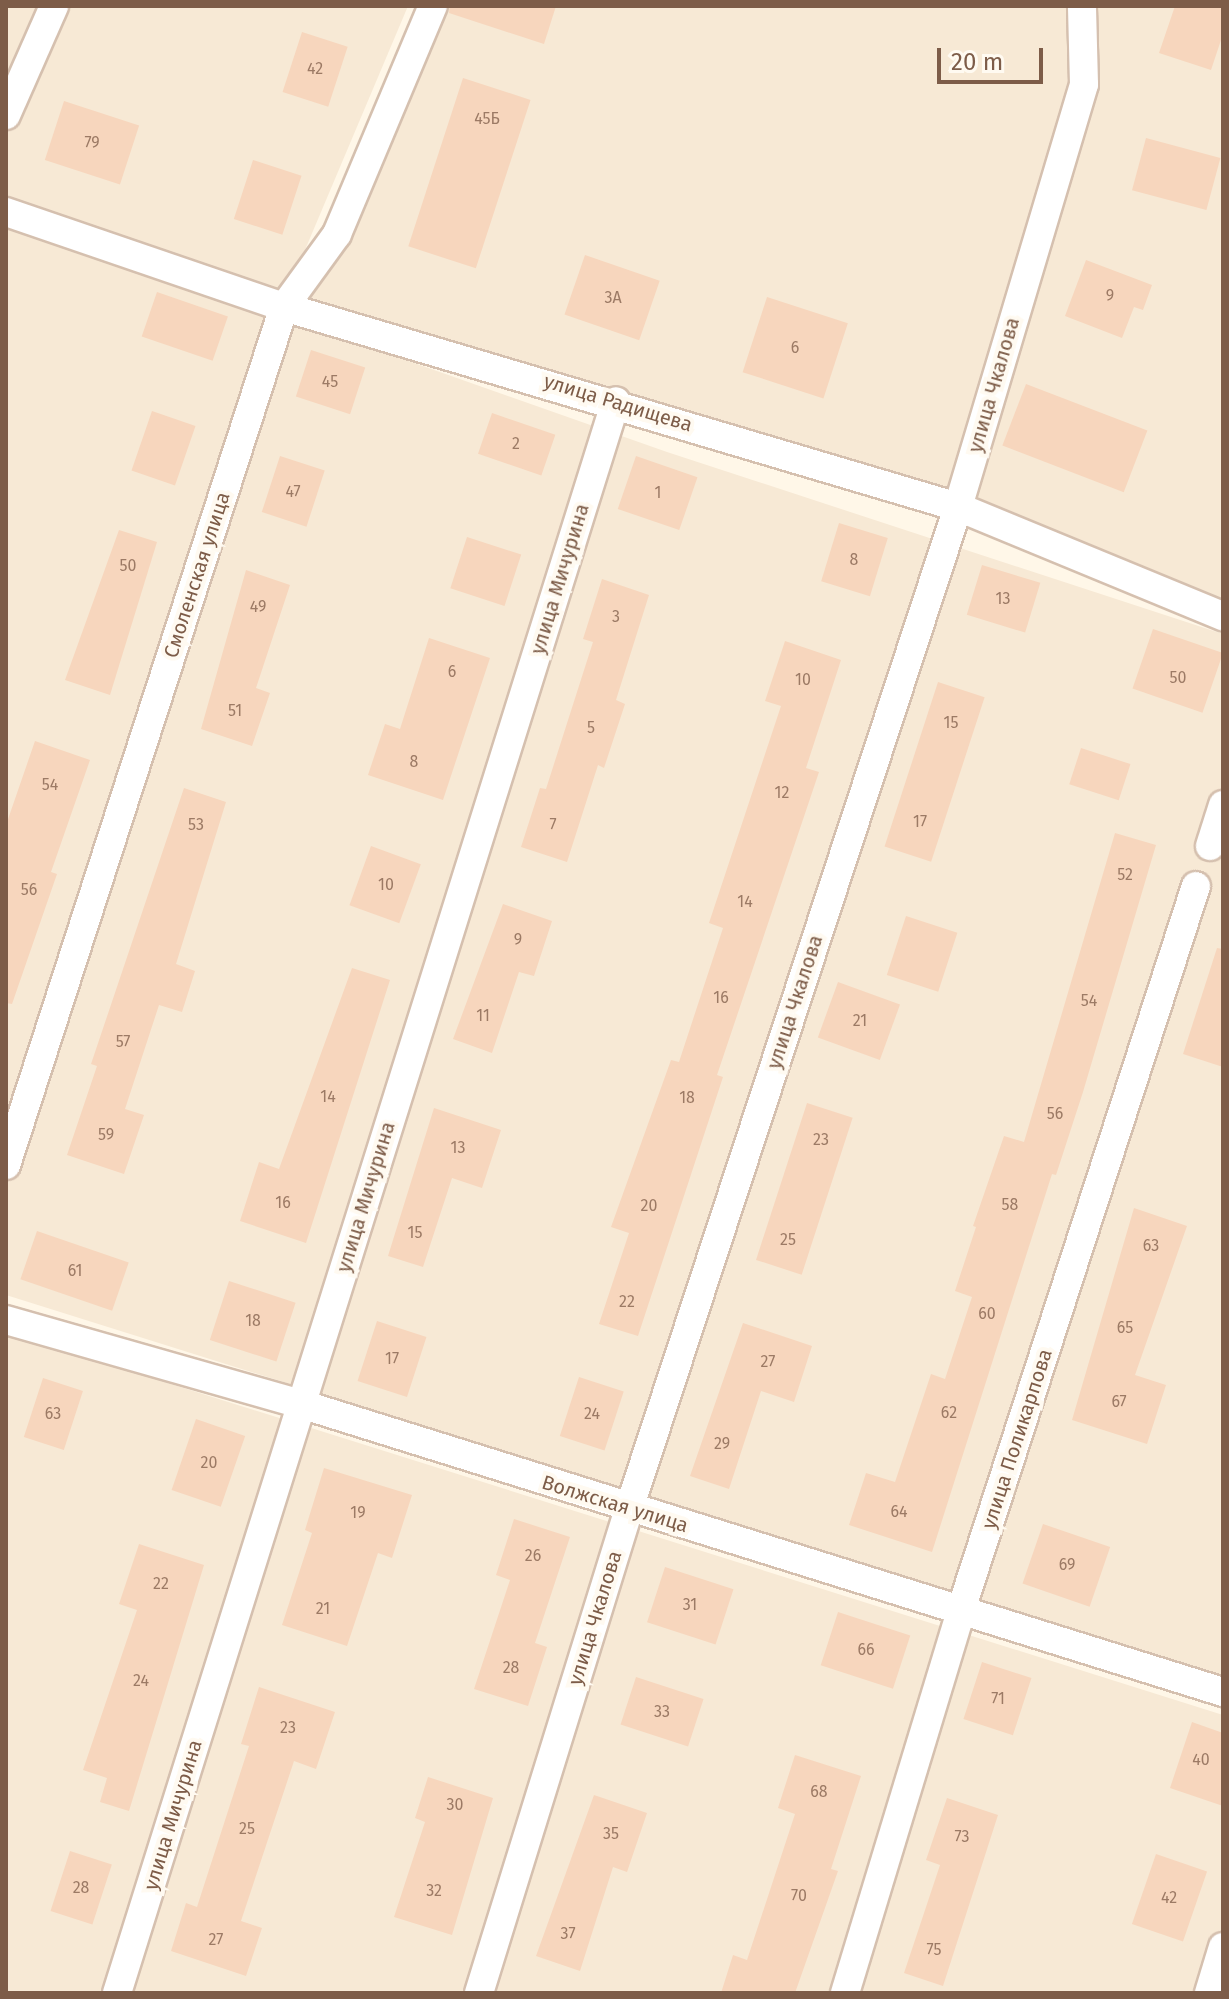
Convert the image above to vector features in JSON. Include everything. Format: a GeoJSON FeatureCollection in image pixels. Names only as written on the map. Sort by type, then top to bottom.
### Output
{"type":"FeatureCollection","features":[{"type":"Feature","properties":{"kind":"street"},"geometry":{"type":"LineString","coordinates":[[6,115],[54,6]]}},
{"type":"Feature","properties":{"kind":"street","name":"Смоленская улица"},"geometry":{"type":"LineString","coordinates":[[6,1165],[284,307],[337,234],[433,6]]}},
{"type":"Feature","properties":{"kind":"street","name":"улица Чкалова"},"geometry":{"type":"LineString","coordinates":[[479,1993],[629,1509],[958,507],[1084,84],[1082,6]]}},
{"type":"Feature","properties":{"kind":"street","name":"улица Радищева"},"geometry":{"type":"LineString","coordinates":[[6,212],[284,307],[616,401],[958,507],[1223,616]]}},
{"type":"Feature","properties":{"kind":"street","name":"улица Мичурина"},"geometry":{"type":"LineString","coordinates":[[117,1993],[616,401]]}},
{"type":"Feature","properties":{"kind":"street"},"geometry":{"type":"LineString","coordinates":[[1210,846],[1223,805]]}},
{"type":"Feature","properties":{"kind":"street","name":"улица Поликарпова"},"geometry":{"type":"LineString","coordinates":[[845,1993],[961,1610],[1196,886]]}},
{"type":"Feature","properties":{"kind":"street","name":"Волжская улица"},"geometry":{"type":"LineString","coordinates":[[6,1320],[301,1404],[629,1509],[1223,1692]]}},
{"type":"Feature","properties":{"kind":"street"},"geometry":{"type":"LineString","coordinates":[[1209,1993],[1223,1947]]}},
{"type":"Feature","properties":{"kind":"shaded area"},"geometry":{"type":"Polygon","coordinates":[[[6,6],[408,6],[283,302],[6,207],[6,6]]]}},
{"type":"Feature","properties":{"kind":"shaded area"},"geometry":{"type":"Polygon","coordinates":[[[419,6],[1223,6],[1223,611],[289,305],[419,6]]]}},
{"type":"Feature","properties":{"kind":"shaded area"},"geometry":{"type":"Polygon","coordinates":[[[6,219],[667,452],[1223,634],[1223,1677],[6,1295],[6,219]]]}},
{"type":"Feature","properties":{"kind":"shaded area"},"geometry":{"type":"Polygon","coordinates":[[[6,1332],[1223,1715],[1223,1993],[6,1993],[6,1332]]]}},
{"type":"Feature","properties":{"kind":"building"},"geometry":{"type":"Polygon","coordinates":[[[450,6],[556,6],[544,44],[449,13],[450,6]]]}},
{"type":"Feature","properties":{"kind":"building"},"geometry":{"type":"Polygon","coordinates":[[[1175,6],[1223,6],[1223,34],[1211,70],[1159,53],[1175,6]]]}},
{"type":"Feature","properties":{"kind":"building"},"geometry":{"type":"Polygon","coordinates":[[[302,32],[348,47],[328,107],[283,92],[302,32]]]}},
{"type":"Feature","properties":{"kind":"building"},"geometry":{"type":"Polygon","coordinates":[[[463,78],[531,100],[476,268],[408,246],[463,78]]]}},
{"type":"Feature","properties":{"kind":"building"},"geometry":{"type":"Polygon","coordinates":[[[64,101],[139,125],[120,184],[45,160],[64,101]]]}},
{"type":"Feature","properties":{"kind":"building"},"geometry":{"type":"Polygon","coordinates":[[[1146,138],[1220,158],[1206,210],[1132,190],[1146,138]]]}},
{"type":"Feature","properties":{"kind":"building"},"geometry":{"type":"Polygon","coordinates":[[[253,160],[302,176],[282,235],[234,219],[253,160]]]}},
{"type":"Feature","properties":{"kind":"building"},"geometry":{"type":"Polygon","coordinates":[[[585,255],[660,281],[639,340],[564,315],[585,255]]]}},
{"type":"Feature","properties":{"kind":"building"},"geometry":{"type":"Polygon","coordinates":[[[1086,260],[1152,285],[1143,310],[1134,307],[1122,338],[1065,316],[1086,260]]]}},
{"type":"Feature","properties":{"kind":"building"},"geometry":{"type":"Polygon","coordinates":[[[157,292],[228,316],[213,361],[142,336],[157,292]]]}},
{"type":"Feature","properties":{"kind":"building"},"geometry":{"type":"Polygon","coordinates":[[[767,297],[848,323],[823,398],[743,372],[767,297]]]}},
{"type":"Feature","properties":{"kind":"building"},"geometry":{"type":"Polygon","coordinates":[[[311,350],[365,368],[350,414],[296,397],[311,350]]]}},
{"type":"Feature","properties":{"kind":"building"},"geometry":{"type":"Polygon","coordinates":[[[1026,384],[1147,431],[1124,492],[1002,446],[1026,384]]]}},
{"type":"Feature","properties":{"kind":"building"},"geometry":{"type":"Polygon","coordinates":[[[152,411],[195,426],[175,486],[131,471],[152,411]]]}},
{"type":"Feature","properties":{"kind":"building"},"geometry":{"type":"Polygon","coordinates":[[[492,413],[555,435],[541,475],[478,454],[492,413]]]}},
{"type":"Feature","properties":{"kind":"building"},"geometry":{"type":"Polygon","coordinates":[[[280,456],[325,471],[306,527],[262,512],[280,456]]]}},
{"type":"Feature","properties":{"kind":"building"},"geometry":{"type":"Polygon","coordinates":[[[636,456],[697,477],[679,530],[618,509],[636,456]]]}},
{"type":"Feature","properties":{"kind":"building"},"geometry":{"type":"Polygon","coordinates":[[[839,523],[888,538],[870,596],[821,581],[839,523]]]}},
{"type":"Feature","properties":{"kind":"building"},"geometry":{"type":"Polygon","coordinates":[[[119,530],[157,542],[110,695],[65,680],[119,530]]]}},
{"type":"Feature","properties":{"kind":"building"},"geometry":{"type":"Polygon","coordinates":[[[467,537],[521,555],[505,606],[450,588],[467,537]]]}},
{"type":"Feature","properties":{"kind":"building"},"geometry":{"type":"Polygon","coordinates":[[[982,565],[1040,583],[1025,633],[967,615],[982,565]]]}},
{"type":"Feature","properties":{"kind":"building"},"geometry":{"type":"Polygon","coordinates":[[[246,570],[290,585],[256,688],[270,693],[252,746],[201,729],[246,570]]]}},
{"type":"Feature","properties":{"kind":"building"},"geometry":{"type":"Polygon","coordinates":[[[602,579],[649,595],[616,700],[625,704],[604,768],[598,765],[567,862],[521,847],[540,788],[546,789],[593,642],[583,639],[602,579]]]}},
{"type":"Feature","properties":{"kind":"building"},"geometry":{"type":"Polygon","coordinates":[[[1153,629],[1223,653],[1202,713],[1132,689],[1153,629]]]}},
{"type":"Feature","properties":{"kind":"building"},"geometry":{"type":"Polygon","coordinates":[[[429,638],[490,658],[443,800],[368,775],[385,724],[400,729],[429,638]]]}},
{"type":"Feature","properties":{"kind":"building"},"geometry":{"type":"Polygon","coordinates":[[[785,641],[841,660],[806,768],[819,772],[717,1075],[723,1077],[638,1336],[599,1324],[629,1233],[611,1227],[671,1060],[679,1062],[723,928],[709,923],[781,706],[765,701],[785,641]]]}},
{"type":"Feature","properties":{"kind":"building"},"geometry":{"type":"Polygon","coordinates":[[[938,682],[985,697],[931,862],[885,847],[938,682]]]}},
{"type":"Feature","properties":{"kind":"building"},"geometry":{"type":"Polygon","coordinates":[[[35,741],[90,760],[51,872],[57,874],[12,1004],[6,1003],[6,825],[35,741]]]}},
{"type":"Feature","properties":{"kind":"building"},"geometry":{"type":"Polygon","coordinates":[[[1081,748],[1130,764],[1119,800],[1069,784],[1081,748]]]}},
{"type":"Feature","properties":{"kind":"building"},"geometry":{"type":"Polygon","coordinates":[[[184,788],[226,802],[176,964],[195,971],[182,1012],[159,1005],[125,1109],[144,1115],[124,1174],[67,1155],[97,1066],[91,1064],[184,788]]]}},
{"type":"Feature","properties":{"kind":"building"},"geometry":{"type":"Polygon","coordinates":[[[1115,833],[1156,845],[1083,1092],[1056,1175],[1052,1174],[932,1552],[849,1525],[866,1473],[895,1482],[931,1374],[945,1379],[972,1297],[955,1291],[976,1227],[973,1226],[1004,1136],[1024,1142],[1115,833]]]}},
{"type":"Feature","properties":{"kind":"building"},"geometry":{"type":"Polygon","coordinates":[[[371,846],[421,864],[399,923],[349,905],[371,846]]]}},
{"type":"Feature","properties":{"kind":"building"},"geometry":{"type":"Polygon","coordinates":[[[503,904],[552,921],[534,976],[519,972],[492,1053],[453,1039],[503,904]]]}},
{"type":"Feature","properties":{"kind":"building"},"geometry":{"type":"Polygon","coordinates":[[[906,916],[957,933],[938,992],[887,975],[906,916]]]}},
{"type":"Feature","properties":{"kind":"building"},"geometry":{"type":"Polygon","coordinates":[[[1217,948],[1223,949],[1223,1067],[1183,1054],[1217,948]]]}},
{"type":"Feature","properties":{"kind":"building"},"geometry":{"type":"Polygon","coordinates":[[[352,968],[390,980],[306,1243],[240,1221],[259,1162],[279,1169],[352,968]]]}},
{"type":"Feature","properties":{"kind":"building"},"geometry":{"type":"Polygon","coordinates":[[[838,982],[900,1005],[880,1060],[818,1037],[838,982]]]}},
{"type":"Feature","properties":{"kind":"building"},"geometry":{"type":"Polygon","coordinates":[[[807,1103],[853,1118],[802,1275],[756,1260],[807,1103]]]}},
{"type":"Feature","properties":{"kind":"building"},"geometry":{"type":"Polygon","coordinates":[[[434,1108],[501,1130],[482,1188],[452,1178],[423,1267],[388,1256],[434,1108]]]}},
{"type":"Feature","properties":{"kind":"building"},"geometry":{"type":"Polygon","coordinates":[[[1134,1208],[1187,1226],[1135,1375],[1166,1385],[1147,1444],[1072,1420],[1134,1208]]]}},
{"type":"Feature","properties":{"kind":"building"},"geometry":{"type":"Polygon","coordinates":[[[37,1231],[129,1263],[112,1311],[20,1279],[37,1231]]]}},
{"type":"Feature","properties":{"kind":"building"},"geometry":{"type":"Polygon","coordinates":[[[229,1281],[296,1303],[276,1362],[210,1340],[229,1281]]]}},
{"type":"Feature","properties":{"kind":"building"},"geometry":{"type":"Polygon","coordinates":[[[377,1321],[426,1337],[407,1397],[358,1381],[377,1321]]]}},
{"type":"Feature","properties":{"kind":"building"},"geometry":{"type":"Polygon","coordinates":[[[743,1323],[812,1346],[794,1402],[761,1391],[729,1489],[690,1476],[743,1323]]]}},
{"type":"Feature","properties":{"kind":"building"},"geometry":{"type":"Polygon","coordinates":[[[579,1377],[624,1392],[605,1450],[560,1436],[579,1377]]]}},
{"type":"Feature","properties":{"kind":"building"},"geometry":{"type":"Polygon","coordinates":[[[43,1378],[83,1391],[64,1450],[24,1437],[43,1378]]]}},
{"type":"Feature","properties":{"kind":"building"},"geometry":{"type":"Polygon","coordinates":[[[196,1419],[245,1436],[221,1507],[172,1490],[196,1419]]]}},
{"type":"Feature","properties":{"kind":"building"},"geometry":{"type":"Polygon","coordinates":[[[324,1468],[412,1495],[392,1558],[378,1553],[347,1646],[282,1625],[312,1533],[305,1530],[324,1468]]]}},
{"type":"Feature","properties":{"kind":"building"},"geometry":{"type":"Polygon","coordinates":[[[514,1519],[570,1537],[535,1643],[547,1647],[528,1706],[474,1689],[510,1580],[496,1575],[514,1519]]]}},
{"type":"Feature","properties":{"kind":"building"},"geometry":{"type":"Polygon","coordinates":[[[1043,1524],[1110,1547],[1090,1607],[1022,1584],[1043,1524]]]}},
{"type":"Feature","properties":{"kind":"building"},"geometry":{"type":"Polygon","coordinates":[[[139,1544],[204,1565],[129,1811],[100,1802],[107,1778],[83,1770],[137,1610],[119,1604],[139,1544]]]}},
{"type":"Feature","properties":{"kind":"building"},"geometry":{"type":"Polygon","coordinates":[[[665,1567],[733,1589],[716,1644],[647,1622],[665,1567]]]}},
{"type":"Feature","properties":{"kind":"building"},"geometry":{"type":"Polygon","coordinates":[[[838,1612],[910,1635],[893,1689],[821,1665],[838,1612]]]}},
{"type":"Feature","properties":{"kind":"building"},"geometry":{"type":"Polygon","coordinates":[[[982,1662],[1031,1678],[1013,1735],[963,1719],[982,1662]]]}},
{"type":"Feature","properties":{"kind":"building"},"geometry":{"type":"Polygon","coordinates":[[[636,1677],[704,1699],[688,1746],[621,1725],[636,1677]]]}},
{"type":"Feature","properties":{"kind":"building"},"geometry":{"type":"Polygon","coordinates":[[[259,1687],[335,1712],[316,1769],[294,1761],[241,1921],[262,1928],[246,1976],[171,1951],[186,1903],[197,1907],[249,1746],[241,1744],[259,1687]]]}},
{"type":"Feature","properties":{"kind":"building"},"geometry":{"type":"Polygon","coordinates":[[[1192,1722],[1223,1733],[1223,1806],[1170,1788],[1192,1722]]]}},
{"type":"Feature","properties":{"kind":"building"},"geometry":{"type":"Polygon","coordinates":[[[795,1755],[861,1776],[831,1869],[838,1871],[795,1993],[721,1993],[733,1955],[747,1960],[795,1814],[778,1808],[795,1755]]]}},
{"type":"Feature","properties":{"kind":"building"},"geometry":{"type":"Polygon","coordinates":[[[428,1777],[493,1798],[452,1935],[394,1917],[425,1822],[415,1818],[428,1777]]]}},
{"type":"Feature","properties":{"kind":"building"},"geometry":{"type":"Polygon","coordinates":[[[594,1795],[647,1813],[627,1872],[613,1867],[580,1971],[536,1956],[594,1795]]]}},
{"type":"Feature","properties":{"kind":"building"},"geometry":{"type":"Polygon","coordinates":[[[947,1798],[998,1815],[943,1986],[904,1973],[940,1865],[926,1860],[947,1798]]]}},
{"type":"Feature","properties":{"kind":"building"},"geometry":{"type":"Polygon","coordinates":[[[70,1851],[112,1865],[92,1925],[51,1911],[70,1851]]]}},
{"type":"Feature","properties":{"kind":"building"},"geometry":{"type":"Polygon","coordinates":[[[1156,1854],[1207,1872],[1183,1942],[1132,1924],[1156,1854]]]}}]}
